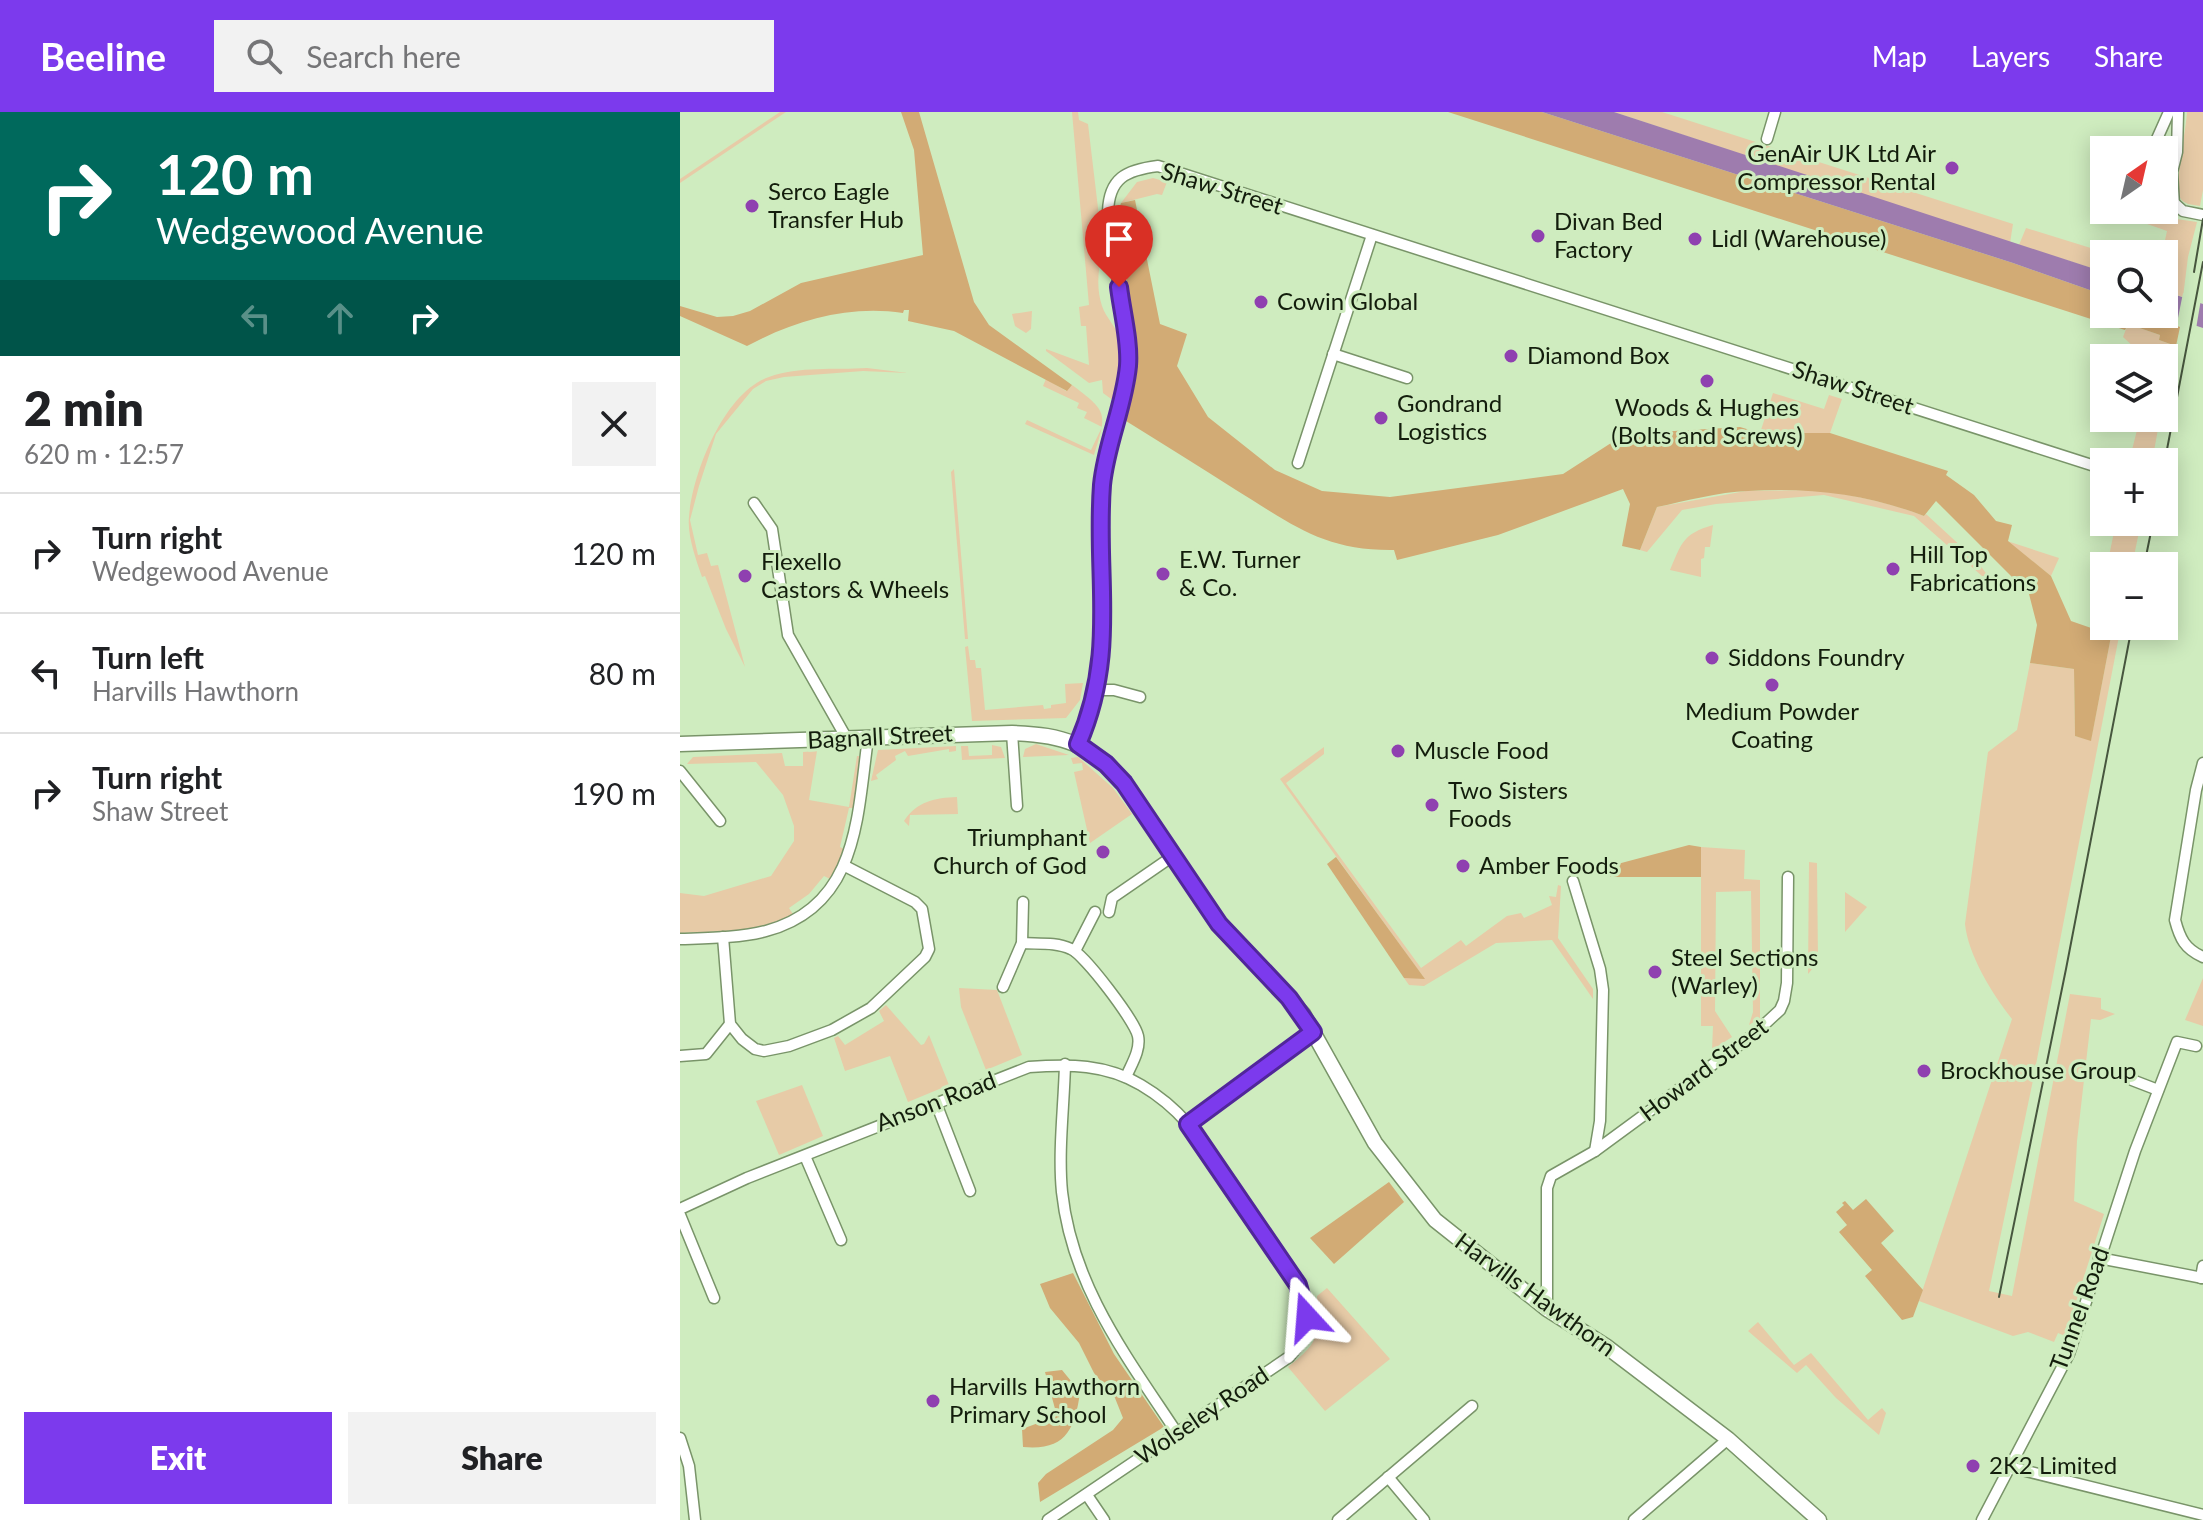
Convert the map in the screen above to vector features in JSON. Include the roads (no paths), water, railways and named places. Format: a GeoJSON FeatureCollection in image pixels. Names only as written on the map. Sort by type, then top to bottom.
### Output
{"type":"FeatureCollection","features":[{"type":"Feature","properties":{"kind":"street"},"geometry":{"type":"LineString","coordinates":[[1767,139],[1775,112]]}},
{"type":"Feature","properties":{"kind":"street"},"geometry":{"type":"LineString","coordinates":[[2158,136],[2169,112]]}},
{"type":"Feature","properties":{"kind":"street"},"geometry":{"type":"LineString","coordinates":[[2177,136],[2178,112]]}},
{"type":"Feature","properties":{"kind":"street","name":"Shaw Street"},"geometry":{"type":"LineString","coordinates":[[1078,744],[1097,690],[1104,617],[1102,487],[1106,456],[1123,398],[1128,362],[1108,212],[1109,197],[1124,175],[1137,169],[1158,166],[2090,465]]}},
{"type":"Feature","properties":{"kind":"street"},"geometry":{"type":"LineString","coordinates":[[2178,208],[2203,215]]}},
{"type":"Feature","properties":{"kind":"street"},"geometry":{"type":"LineString","coordinates":[[1298,463],[1372,235]]}},
{"type":"Feature","properties":{"kind":"street"},"geometry":{"type":"LineString","coordinates":[[1333,354],[1407,378]]}},
{"type":"Feature","properties":{"kind":"street"},"geometry":{"type":"LineString","coordinates":[[754,503],[772,529],[788,635],[847,739]]}},
{"type":"Feature","properties":{"kind":"street"},"geometry":{"type":"LineString","coordinates":[[1097,690],[1114,690],[1140,697]]}},
{"type":"Feature","properties":{"kind":"street"},"geometry":{"type":"LineString","coordinates":[[1012,733],[1017,806]]}},
{"type":"Feature","properties":{"kind":"street","name":"Bagnall Street"},"geometry":{"type":"LineString","coordinates":[[680,744],[1012,733],[1045,734],[1078,744]]}},
{"type":"Feature","properties":{"kind":"street"},"geometry":{"type":"LineString","coordinates":[[680,939],[767,931],[796,918],[822,898],[845,866],[853,843],[868,738]]}},
{"type":"Feature","properties":{"kind":"street","name":"Harvills Hawthorn"},"geometry":{"type":"LineString","coordinates":[[1078,744],[1106,764],[1124,783],[1219,924],[1289,998],[1313,1032],[1375,1143],[1435,1220],[1547,1309],[1607,1347],[1728,1439],[1819,1520]]}},
{"type":"Feature","properties":{"kind":"street"},"geometry":{"type":"LineString","coordinates":[[2203,763],[2198,822],[2175,920],[2180,939],[2190,951],[2203,957]]}},
{"type":"Feature","properties":{"kind":"street"},"geometry":{"type":"LineString","coordinates":[[680,771],[720,821]]}},
{"type":"Feature","properties":{"kind":"street"},"geometry":{"type":"LineString","coordinates":[[1109,912],[1112,898],[1173,856]]}},
{"type":"Feature","properties":{"kind":"street"},"geometry":{"type":"LineString","coordinates":[[723,937],[730,1024],[755,1049],[764,1051],[789,1046],[832,1030],[871,1008],[925,957],[929,940],[922,909],[915,902],[845,866]]}},
{"type":"Feature","properties":{"kind":"street","name":"Howard Street"},"geometry":{"type":"LineString","coordinates":[[1547,1309],[1547,1188],[1551,1176],[1595,1151],[1731,1052],[1780,1010],[1787,983],[1788,877]]}},
{"type":"Feature","properties":{"kind":"street","name":"Howard Street"},"geometry":{"type":"LineString","coordinates":[[1573,881],[1600,969],[1603,990],[1600,1121],[1595,1151]]}},
{"type":"Feature","properties":{"kind":"street"},"geometry":{"type":"LineString","coordinates":[[1003,987],[1022,943],[1023,902]]}},
{"type":"Feature","properties":{"kind":"street"},"geometry":{"type":"LineString","coordinates":[[1075,951],[1095,912]]}},
{"type":"Feature","properties":{"kind":"street"},"geometry":{"type":"LineString","coordinates":[[1022,943],[1060,945],[1084,957],[1138,1035],[1137,1052],[1126,1077]]}},
{"type":"Feature","properties":{"kind":"street"},"geometry":{"type":"LineString","coordinates":[[680,1056],[706,1054],[730,1024]]}},
{"type":"Feature","properties":{"kind":"street"},"geometry":{"type":"LineString","coordinates":[[1188,1124],[1313,1032]]}},
{"type":"Feature","properties":{"kind":"street","name":"Tunnel Road"},"geometry":{"type":"LineString","coordinates":[[1982,1520],[2069,1354],[2099,1258],[2177,1042],[2196,1046]]}},
{"type":"Feature","properties":{"kind":"street"},"geometry":{"type":"LineString","coordinates":[[1065,1064],[1062,1189],[1075,1253],[1087,1288],[1107,1328],[1177,1433]]}},
{"type":"Feature","properties":{"kind":"street","name":"Anson Road"},"geometry":{"type":"LineString","coordinates":[[680,1212],[732,1184],[1029,1067],[1065,1064],[1090,1066],[1126,1077],[1153,1093],[1188,1124]]}},
{"type":"Feature","properties":{"kind":"street"},"geometry":{"type":"LineString","coordinates":[[2132,1080],[2158,1090]]}},
{"type":"Feature","properties":{"kind":"street"},"geometry":{"type":"LineString","coordinates":[[936,1103],[970,1191]]}},
{"type":"Feature","properties":{"kind":"street","name":"Wolseley Road"},"geometry":{"type":"LineString","coordinates":[[1048,1520],[1289,1357],[1299,1345],[1307,1317],[1298,1285],[1188,1124]]}},
{"type":"Feature","properties":{"kind":"street"},"geometry":{"type":"LineString","coordinates":[[805,1156],[841,1240]]}},
{"type":"Feature","properties":{"kind":"street"},"geometry":{"type":"LineString","coordinates":[[680,1212],[714,1298]]}},
{"type":"Feature","properties":{"kind":"street"},"geometry":{"type":"LineString","coordinates":[[2099,1258],[2202,1278],[2203,1266]]}},
{"type":"Feature","properties":{"kind":"street"},"geometry":{"type":"LineString","coordinates":[[1338,1520],[1472,1406]]}},
{"type":"Feature","properties":{"kind":"street"},"geometry":{"type":"LineString","coordinates":[[680,1438],[689,1466],[695,1520]]}},
{"type":"Feature","properties":{"kind":"street"},"geometry":{"type":"LineString","coordinates":[[1640,1518],[1728,1439]]}},
{"type":"Feature","properties":{"kind":"street"},"geometry":{"type":"LineString","coordinates":[[2010,1467],[2203,1515]]}},
{"type":"Feature","properties":{"kind":"street"},"geometry":{"type":"LineString","coordinates":[[1388,1477],[1424,1520]]}},
{"type":"Feature","properties":{"kind":"street"},"geometry":{"type":"LineString","coordinates":[[1087,1495],[1104,1520]]}},
{"type":"Feature","properties":{"kind":"tram line"},"geometry":{"type":"LineString","coordinates":[[2194,272],[2203,219]]}},
{"type":"Feature","properties":{"kind":"tram line"},"geometry":{"type":"LineString","coordinates":[[2167,448],[2203,262]]}},
{"type":"Feature","properties":{"kind":"tram line"},"geometry":{"type":"LineString","coordinates":[[2147,552],[2150,536]]}},
{"type":"Feature","properties":{"kind":"tram line"},"geometry":{"type":"LineString","coordinates":[[1999,1297],[2129,640]]}},
{"type":"Feature","properties":{"kind":"place","name":"GenAir UK Ltd Air Compressor Rental"},"geometry":{"type":"Point","coordinates":[1952,168]}},
{"type":"Feature","properties":{"kind":"place","name":"Serco Eagle Transfer Hub"},"geometry":{"type":"Point","coordinates":[752,206]}},
{"type":"Feature","properties":{"kind":"place","name":"Divan Bed Factory"},"geometry":{"type":"Point","coordinates":[1538,236]}},
{"type":"Feature","properties":{"kind":"place","name":"Lidl (Warehouse)"},"geometry":{"type":"Point","coordinates":[1695,239]}},
{"type":"Feature","properties":{"kind":"place","name":"Cowin Global"},"geometry":{"type":"Point","coordinates":[1261,302]}},
{"type":"Feature","properties":{"kind":"place","name":"Diamond Box"},"geometry":{"type":"Point","coordinates":[1511,356]}},
{"type":"Feature","properties":{"kind":"place","name":"Woods & Hughes (Bolts and Screws)"},"geometry":{"type":"Point","coordinates":[1707,381]}},
{"type":"Feature","properties":{"kind":"place","name":"Gondrand Logistics"},"geometry":{"type":"Point","coordinates":[1381,418]}},
{"type":"Feature","properties":{"kind":"place","name":"Hill Top Fabrications"},"geometry":{"type":"Point","coordinates":[1893,569]}},
{"type":"Feature","properties":{"kind":"place","name":"E.W. Turner & Co."},"geometry":{"type":"Point","coordinates":[1163,574]}},
{"type":"Feature","properties":{"kind":"place","name":"Flexello Castors & Wheels"},"geometry":{"type":"Point","coordinates":[745,576]}},
{"type":"Feature","properties":{"kind":"place","name":"Siddons Foundry"},"geometry":{"type":"Point","coordinates":[1712,658]}},
{"type":"Feature","properties":{"kind":"place","name":"Medium Powder Coating"},"geometry":{"type":"Point","coordinates":[1772,685]}},
{"type":"Feature","properties":{"kind":"place","name":"Muscle Food"},"geometry":{"type":"Point","coordinates":[1398,751]}},
{"type":"Feature","properties":{"kind":"place","name":"Two Sisters Foods"},"geometry":{"type":"Point","coordinates":[1432,805]}},
{"type":"Feature","properties":{"kind":"place","name":"Triumphant Church of God"},"geometry":{"type":"Point","coordinates":[1103,852]}},
{"type":"Feature","properties":{"kind":"place","name":"Amber Foods"},"geometry":{"type":"Point","coordinates":[1463,866]}},
{"type":"Feature","properties":{"kind":"place","name":"Steel Sections (Warley)"},"geometry":{"type":"Point","coordinates":[1655,972]}},
{"type":"Feature","properties":{"kind":"place","name":"Brockhouse Group"},"geometry":{"type":"Point","coordinates":[1924,1071]}},
{"type":"Feature","properties":{"kind":"place","name":"Harvills Hawthorn Primary School"},"geometry":{"type":"Point","coordinates":[933,1401]}},
{"type":"Feature","properties":{"kind":"place","name":"2K2 Limited"},"geometry":{"type":"Point","coordinates":[1973,1466]}}]}
